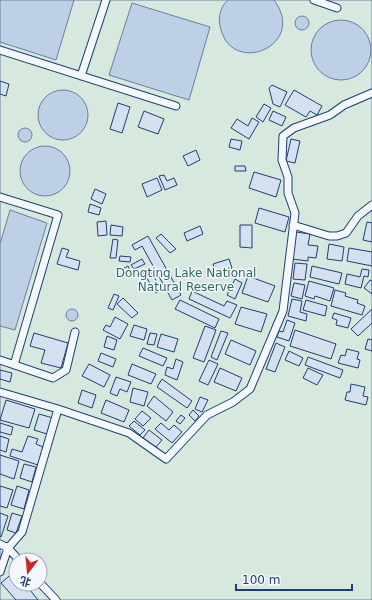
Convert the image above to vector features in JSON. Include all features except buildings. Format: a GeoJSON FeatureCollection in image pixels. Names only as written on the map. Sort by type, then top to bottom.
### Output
{"type":"FeatureCollection","features":[{"type":"Feature","properties":{"kind":"street"},"geometry":{"type":"LineString","coordinates":[[81,76],[106,0]]}},
{"type":"Feature","properties":{"kind":"street"},"geometry":{"type":"LineString","coordinates":[[314,0],[337,8]]}},
{"type":"Feature","properties":{"kind":"street"},"geometry":{"type":"LineString","coordinates":[[0,50],[176,106]]}},
{"type":"Feature","properties":{"kind":"street"},"geometry":{"type":"LineString","coordinates":[[0,392],[58,409],[129,433],[166,458],[207,415],[233,402],[250,389],[283,311],[295,213],[288,193],[288,178],[282,160],[283,136],[294,128],[330,115],[344,105],[372,93]]}},
{"type":"Feature","properties":{"kind":"street"},"geometry":{"type":"LineString","coordinates":[[0,197],[58,215],[14,365]]}},
{"type":"Feature","properties":{"kind":"street"},"geometry":{"type":"LineString","coordinates":[[294,225],[329,236],[337,236],[346,233],[358,216],[372,205]]}},
{"type":"Feature","properties":{"kind":"street"},"geometry":{"type":"LineString","coordinates":[[0,360],[53,378],[66,370],[75,332]]}},
{"type":"Feature","properties":{"kind":"street"},"geometry":{"type":"LineString","coordinates":[[0,572],[8,548],[22,532],[58,409]]}},
{"type":"Feature","properties":{"kind":"street"},"geometry":{"type":"LineString","coordinates":[[0,544],[8,548],[12,552]]}},
{"type":"Feature","properties":{"kind":"street"},"geometry":{"type":"LineString","coordinates":[[48,592],[56,600]]}},
{"type":"Feature","properties":{"kind":"green space","name":"Dongting Lake National Natural Reserve"},"geometry":{"type":"Polygon","coordinates":[[[0,0],[372,0],[372,600],[0,600],[0,0]]]}},
{"type":"Feature","properties":{"kind":"water"},"geometry":{"type":"Polygon","coordinates":[[[0,0],[74,0],[56,60],[0,42],[0,0]]]}},
{"type":"Feature","properties":{"kind":"water"},"geometry":{"type":"Polygon","coordinates":[[[228,0],[274,0],[282,17],[281,31],[274,43],[263,50],[250,53],[237,50],[226,41],[219,18],[222,8],[228,0]]]}},
{"type":"Feature","properties":{"kind":"water"},"geometry":{"type":"Polygon","coordinates":[[[132,3],[210,27],[189,100],[109,75],[132,3]]]}},
{"type":"Feature","properties":{"kind":"water"},"geometry":{"type":"Polygon","coordinates":[[[302,16],[307,18],[309,23],[307,28],[302,30],[297,28],[295,23],[297,18],[302,16]]]}},
{"type":"Feature","properties":{"kind":"water"},"geometry":{"type":"Polygon","coordinates":[[[341,20],[357,25],[362,29],[366,34],[371,50],[366,66],[362,71],[357,75],[341,80],[325,75],[320,71],[316,66],[311,50],[316,34],[320,29],[325,25],[341,20]]]}},
{"type":"Feature","properties":{"kind":"water"},"geometry":{"type":"Polygon","coordinates":[[[58,90],[68,90],[81,97],[88,110],[88,120],[81,133],[68,140],[58,140],[49,136],[42,129],[38,120],[38,110],[42,101],[49,94],[58,90]]]}},
{"type":"Feature","properties":{"kind":"water"},"geometry":{"type":"Polygon","coordinates":[[[22,128],[28,128],[32,132],[32,138],[28,142],[22,142],[18,138],[18,132],[22,128]]]}},
{"type":"Feature","properties":{"kind":"water"},"geometry":{"type":"Polygon","coordinates":[[[40,146],[50,146],[63,153],[70,166],[70,176],[63,189],[50,196],[40,196],[31,192],[24,185],[20,176],[20,166],[24,157],[31,150],[40,146]]]}},
{"type":"Feature","properties":{"kind":"water"},"geometry":{"type":"Polygon","coordinates":[[[10,210],[47,223],[15,330],[0,326],[0,244],[10,210]]]}},
{"type":"Feature","properties":{"kind":"water"},"geometry":{"type":"Polygon","coordinates":[[[70,309],[74,309],[78,315],[74,321],[70,321],[66,317],[66,313],[70,309]]]}}]}
